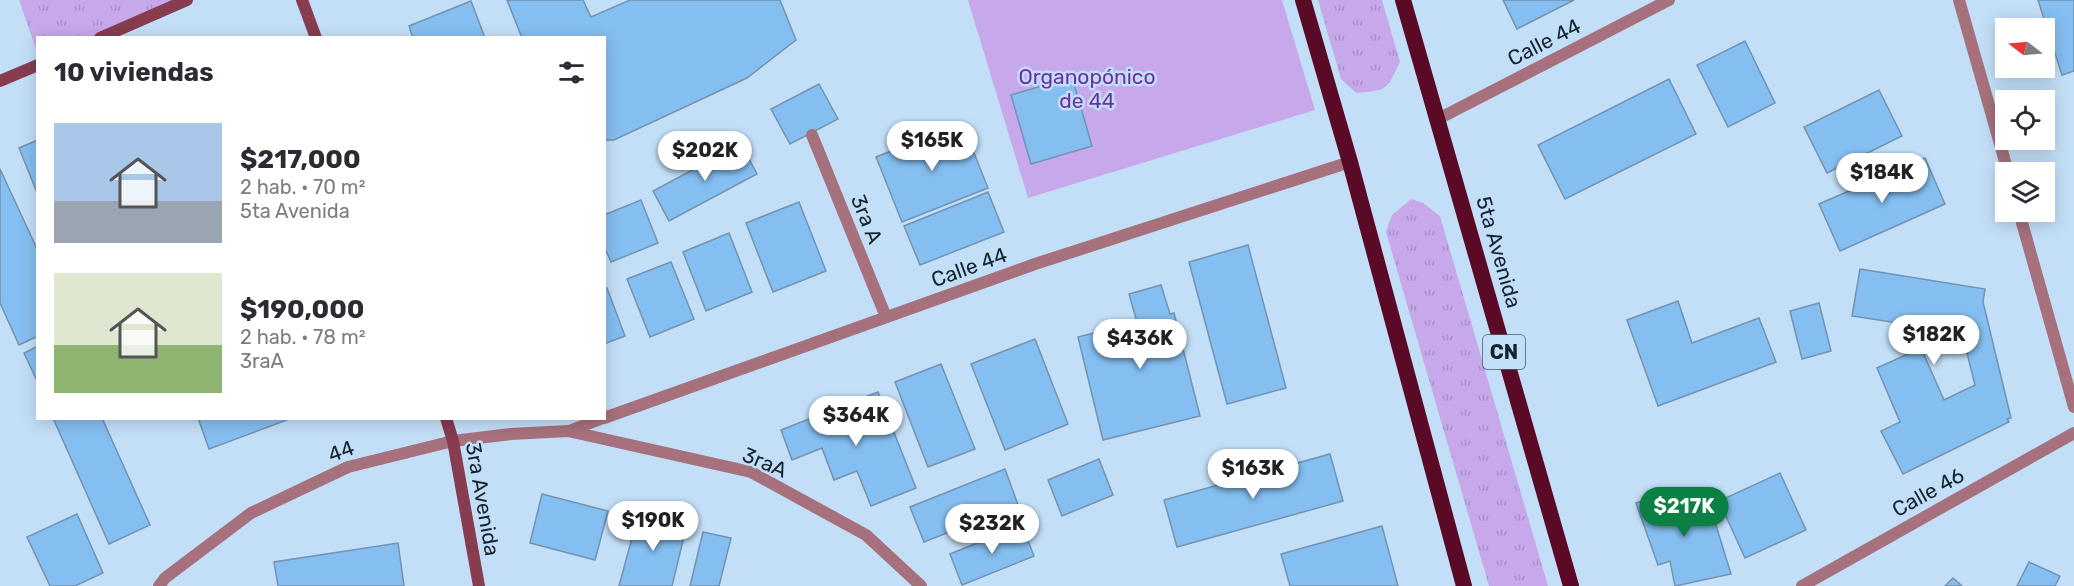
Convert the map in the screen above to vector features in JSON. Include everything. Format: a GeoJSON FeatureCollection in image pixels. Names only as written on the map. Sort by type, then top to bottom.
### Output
{"type":"FeatureCollection","features":[{"type":"Feature","properties":{"kind":"highway"},"geometry":{"type":"LineString","coordinates":[[1303,0],[1350,162],[1464,586]]}},
{"type":"Feature","properties":{"kind":"highway","name":"5ta Avenida"},"geometry":{"type":"LineString","coordinates":[[1403,0],[1571,586]]}},
{"type":"Feature","properties":{"kind":"main road"},"geometry":{"type":"LineString","coordinates":[[105,36],[187,0]]}},
{"type":"Feature","properties":{"kind":"main road"},"geometry":{"type":"LineString","coordinates":[[302,0],[315,36]]}},
{"type":"Feature","properties":{"kind":"main road"},"geometry":{"type":"LineString","coordinates":[[0,81],[36,66]]}},
{"type":"Feature","properties":{"kind":"main road","name":"3ra Avenida"},"geometry":{"type":"LineString","coordinates":[[447,420],[453,441],[479,586]]}},
{"type":"Feature","properties":{"kind":"street","name":"Calle 44"},"geometry":{"type":"LineString","coordinates":[[1438,119],[1669,0]]}},
{"type":"Feature","properties":{"kind":"street"},"geometry":{"type":"LineString","coordinates":[[1959,0],[2005,162]]}},
{"type":"Feature","properties":{"kind":"street","name":"3ra A"},"geometry":{"type":"LineString","coordinates":[[812,135],[886,317]]}},
{"type":"Feature","properties":{"kind":"street","name":"Calle 44"},"geometry":{"type":"LineString","coordinates":[[606,417],[1035,264],[1350,162]]}},
{"type":"Feature","properties":{"kind":"street"},"geometry":{"type":"LineString","coordinates":[[2022,222],[2074,407]]}},
{"type":"Feature","properties":{"kind":"street","name":"Calle 44"},"geometry":{"type":"LineString","coordinates":[[568,431],[598,420]]}},
{"type":"Feature","properties":{"kind":"street","name":"44"},"geometry":{"type":"LineString","coordinates":[[159,586],[165,578],[251,513],[348,467],[453,441],[511,434],[568,431]]}},
{"type":"Feature","properties":{"kind":"street","name":"3raA"},"geometry":{"type":"LineString","coordinates":[[568,431],[751,472],[866,535],[921,586]]}},
{"type":"Feature","properties":{"kind":"street","name":"Calle 46"},"geometry":{"type":"LineString","coordinates":[[1802,586],[2074,433]]}},
{"type":"Feature","properties":{"kind":"green space"},"geometry":{"type":"Polygon","coordinates":[[[19,0],[187,0],[102,36],[36,36],[36,49],[19,0]]]}},
{"type":"Feature","properties":{"kind":"green space","name":"Organopónico de 44"},"geometry":{"type":"Polygon","coordinates":[[[968,0],[1282,0],[1315,110],[1028,198],[968,0]]]}},
{"type":"Feature","properties":{"kind":"green space"},"geometry":{"type":"Polygon","coordinates":[[[1318,0],[1382,0],[1400,62],[1392,79],[1385,87],[1380,90],[1356,93],[1341,79],[1318,0]]]}},
{"type":"Feature","properties":{"kind":"green space"},"geometry":{"type":"Polygon","coordinates":[[[1411,199],[1423,203],[1440,216],[1548,586],[1489,586],[1386,232],[1392,215],[1411,199]]]}},
{"type":"Feature","properties":{"kind":"building"},"geometry":{"type":"Polygon","coordinates":[[[507,0],[583,0],[591,17],[630,0],[780,0],[796,40],[747,78],[614,140],[606,140],[606,36],[521,36],[507,0]]]}},
{"type":"Feature","properties":{"kind":"building"},"geometry":{"type":"Polygon","coordinates":[[[1503,0],[1574,0],[1517,29],[1503,0]]]}},
{"type":"Feature","properties":{"kind":"building"},"geometry":{"type":"Polygon","coordinates":[[[2038,0],[2074,0],[2074,71],[2062,75],[2055,53],[2055,18],[2044,18],[2038,0]]]}},
{"type":"Feature","properties":{"kind":"building"},"geometry":{"type":"Polygon","coordinates":[[[471,1],[484,36],[412,36],[409,26],[471,1]]]}},
{"type":"Feature","properties":{"kind":"building"},"geometry":{"type":"Polygon","coordinates":[[[1745,41],[1775,103],[1728,127],[1697,65],[1745,41]]]}},
{"type":"Feature","properties":{"kind":"building"},"geometry":{"type":"Polygon","coordinates":[[[1072,77],[1092,146],[1031,164],[1011,95],[1072,77]]]}},
{"type":"Feature","properties":{"kind":"building"},"geometry":{"type":"Polygon","coordinates":[[[1669,79],[1696,134],[1565,199],[1538,145],[1669,79]]]}},
{"type":"Feature","properties":{"kind":"building"},"geometry":{"type":"Polygon","coordinates":[[[819,84],[838,119],[790,144],[771,109],[819,84]]]}},
{"type":"Feature","properties":{"kind":"building"},"geometry":{"type":"Polygon","coordinates":[[[1879,90],[1902,136],[1827,173],[1804,127],[1879,90]]]}},
{"type":"Feature","properties":{"kind":"building"},"geometry":{"type":"Polygon","coordinates":[[[962,123],[988,188],[902,222],[876,157],[962,123]]]}},
{"type":"Feature","properties":{"kind":"building"},"geometry":{"type":"Polygon","coordinates":[[[36,141],[36,190],[19,148],[36,141]]]}},
{"type":"Feature","properties":{"kind":"building"},"geometry":{"type":"Polygon","coordinates":[[[741,144],[757,174],[669,221],[653,191],[741,144]]]}},
{"type":"Feature","properties":{"kind":"building"},"geometry":{"type":"Polygon","coordinates":[[[1925,158],[1945,204],[1840,251],[1819,204],[1925,158]]]}},
{"type":"Feature","properties":{"kind":"building"},"geometry":{"type":"Polygon","coordinates":[[[0,169],[36,247],[36,337],[19,345],[0,303],[0,169]]]}},
{"type":"Feature","properties":{"kind":"building"},"geometry":{"type":"Polygon","coordinates":[[[988,192],[1004,232],[920,265],[904,226],[988,192]]]}},
{"type":"Feature","properties":{"kind":"building"},"geometry":{"type":"Polygon","coordinates":[[[641,200],[658,243],[611,262],[606,251],[606,214],[641,200]]]}},
{"type":"Feature","properties":{"kind":"building"},"geometry":{"type":"Polygon","coordinates":[[[799,202],[826,271],[773,292],[746,223],[799,202]]]}},
{"type":"Feature","properties":{"kind":"building"},"geometry":{"type":"Polygon","coordinates":[[[729,233],[752,292],[706,311],[683,252],[729,233]]]}},
{"type":"Feature","properties":{"kind":"building"},"geometry":{"type":"Polygon","coordinates":[[[1248,245],[1286,388],[1227,404],[1189,262],[1248,245]]]}},
{"type":"Feature","properties":{"kind":"building"},"geometry":{"type":"Polygon","coordinates":[[[671,262],[694,319],[650,337],[627,279],[671,262]]]}},
{"type":"Feature","properties":{"kind":"building"},"geometry":{"type":"Polygon","coordinates":[[[1860,269],[1985,289],[1983,302],[2011,418],[2007,419],[2009,422],[1903,474],[1881,431],[1900,422],[1877,368],[1921,348],[1944,400],[1975,385],[1962,333],[1852,316],[1860,269]]]}},
{"type":"Feature","properties":{"kind":"building"},"geometry":{"type":"Polygon","coordinates":[[[1161,285],[1170,314],[1174,313],[1200,416],[1103,440],[1078,337],[1137,322],[1129,294],[1161,285]]]}},
{"type":"Feature","properties":{"kind":"building"},"geometry":{"type":"Polygon","coordinates":[[[606,288],[625,336],[606,343],[606,288]]]}},
{"type":"Feature","properties":{"kind":"building"},"geometry":{"type":"Polygon","coordinates":[[[1678,301],[1692,343],[1759,318],[1776,362],[1658,406],[1627,320],[1678,301]]]}},
{"type":"Feature","properties":{"kind":"building"},"geometry":{"type":"Polygon","coordinates":[[[1819,303],[1831,351],[1802,359],[1790,311],[1819,303]]]}},
{"type":"Feature","properties":{"kind":"building"},"geometry":{"type":"Polygon","coordinates":[[[1035,339],[1068,424],[1005,450],[971,364],[1035,339]]]}},
{"type":"Feature","properties":{"kind":"building"},"geometry":{"type":"Polygon","coordinates":[[[36,347],[36,379],[24,353],[36,347]]]}},
{"type":"Feature","properties":{"kind":"building"},"geometry":{"type":"Polygon","coordinates":[[[941,364],[975,449],[928,467],[895,382],[941,364]]]}},
{"type":"Feature","properties":{"kind":"building"},"geometry":{"type":"Polygon","coordinates":[[[878,392],[916,488],[871,506],[857,471],[834,480],[822,448],[792,460],[781,430],[878,392]]]}},
{"type":"Feature","properties":{"kind":"building"},"geometry":{"type":"Polygon","coordinates":[[[54,420],[103,420],[150,525],[109,544],[54,420]]]}},
{"type":"Feature","properties":{"kind":"building"},"geometry":{"type":"Polygon","coordinates":[[[199,420],[287,420],[209,449],[199,420]]]}},
{"type":"Feature","properties":{"kind":"building"},"geometry":{"type":"Polygon","coordinates":[[[1330,454],[1343,501],[1177,547],[1164,500],[1330,454]]]}},
{"type":"Feature","properties":{"kind":"building"},"geometry":{"type":"Polygon","coordinates":[[[1099,459],[1113,495],[1062,516],[1048,480],[1099,459]]]}},
{"type":"Feature","properties":{"kind":"building"},"geometry":{"type":"Polygon","coordinates":[[[1005,469],[1018,505],[924,542],[910,507],[1005,469]]]}},
{"type":"Feature","properties":{"kind":"building"},"geometry":{"type":"Polygon","coordinates":[[[1780,473],[1806,530],[1745,558],[1719,501],[1780,473]]]}},
{"type":"Feature","properties":{"kind":"building"},"geometry":{"type":"Polygon","coordinates":[[[1674,491],[1681,507],[1707,496],[1731,574],[1675,586],[1670,561],[1658,565],[1636,503],[1674,491]]]}},
{"type":"Feature","properties":{"kind":"building"},"geometry":{"type":"Polygon","coordinates":[[[542,494],[608,511],[595,560],[530,543],[542,494]]]}},
{"type":"Feature","properties":{"kind":"building"},"geometry":{"type":"Polygon","coordinates":[[[639,512],[687,524],[672,586],[619,586],[639,512]]]}},
{"type":"Feature","properties":{"kind":"building"},"geometry":{"type":"Polygon","coordinates":[[[77,514],[103,573],[75,586],[50,586],[27,537],[77,514]]]}},
{"type":"Feature","properties":{"kind":"building"},"geometry":{"type":"Polygon","coordinates":[[[1022,525],[1034,556],[962,585],[950,554],[1022,525]]]}},
{"type":"Feature","properties":{"kind":"building"},"geometry":{"type":"Polygon","coordinates":[[[1382,526],[1398,586],[1290,586],[1281,554],[1382,526]]]}},
{"type":"Feature","properties":{"kind":"building"},"geometry":{"type":"Polygon","coordinates":[[[703,532],[731,538],[719,586],[690,586],[703,532]]]}},
{"type":"Feature","properties":{"kind":"building"},"geometry":{"type":"Polygon","coordinates":[[[398,543],[404,586],[278,586],[274,562],[398,543]]]}},
{"type":"Feature","properties":{"kind":"building"},"geometry":{"type":"Polygon","coordinates":[[[2029,562],[2060,576],[2055,586],[2017,586],[2029,562]]]}},
{"type":"Feature","properties":{"kind":"building"},"geometry":{"type":"Polygon","coordinates":[[[1953,578],[1962,586],[1945,586],[1953,578]]]}}]}
